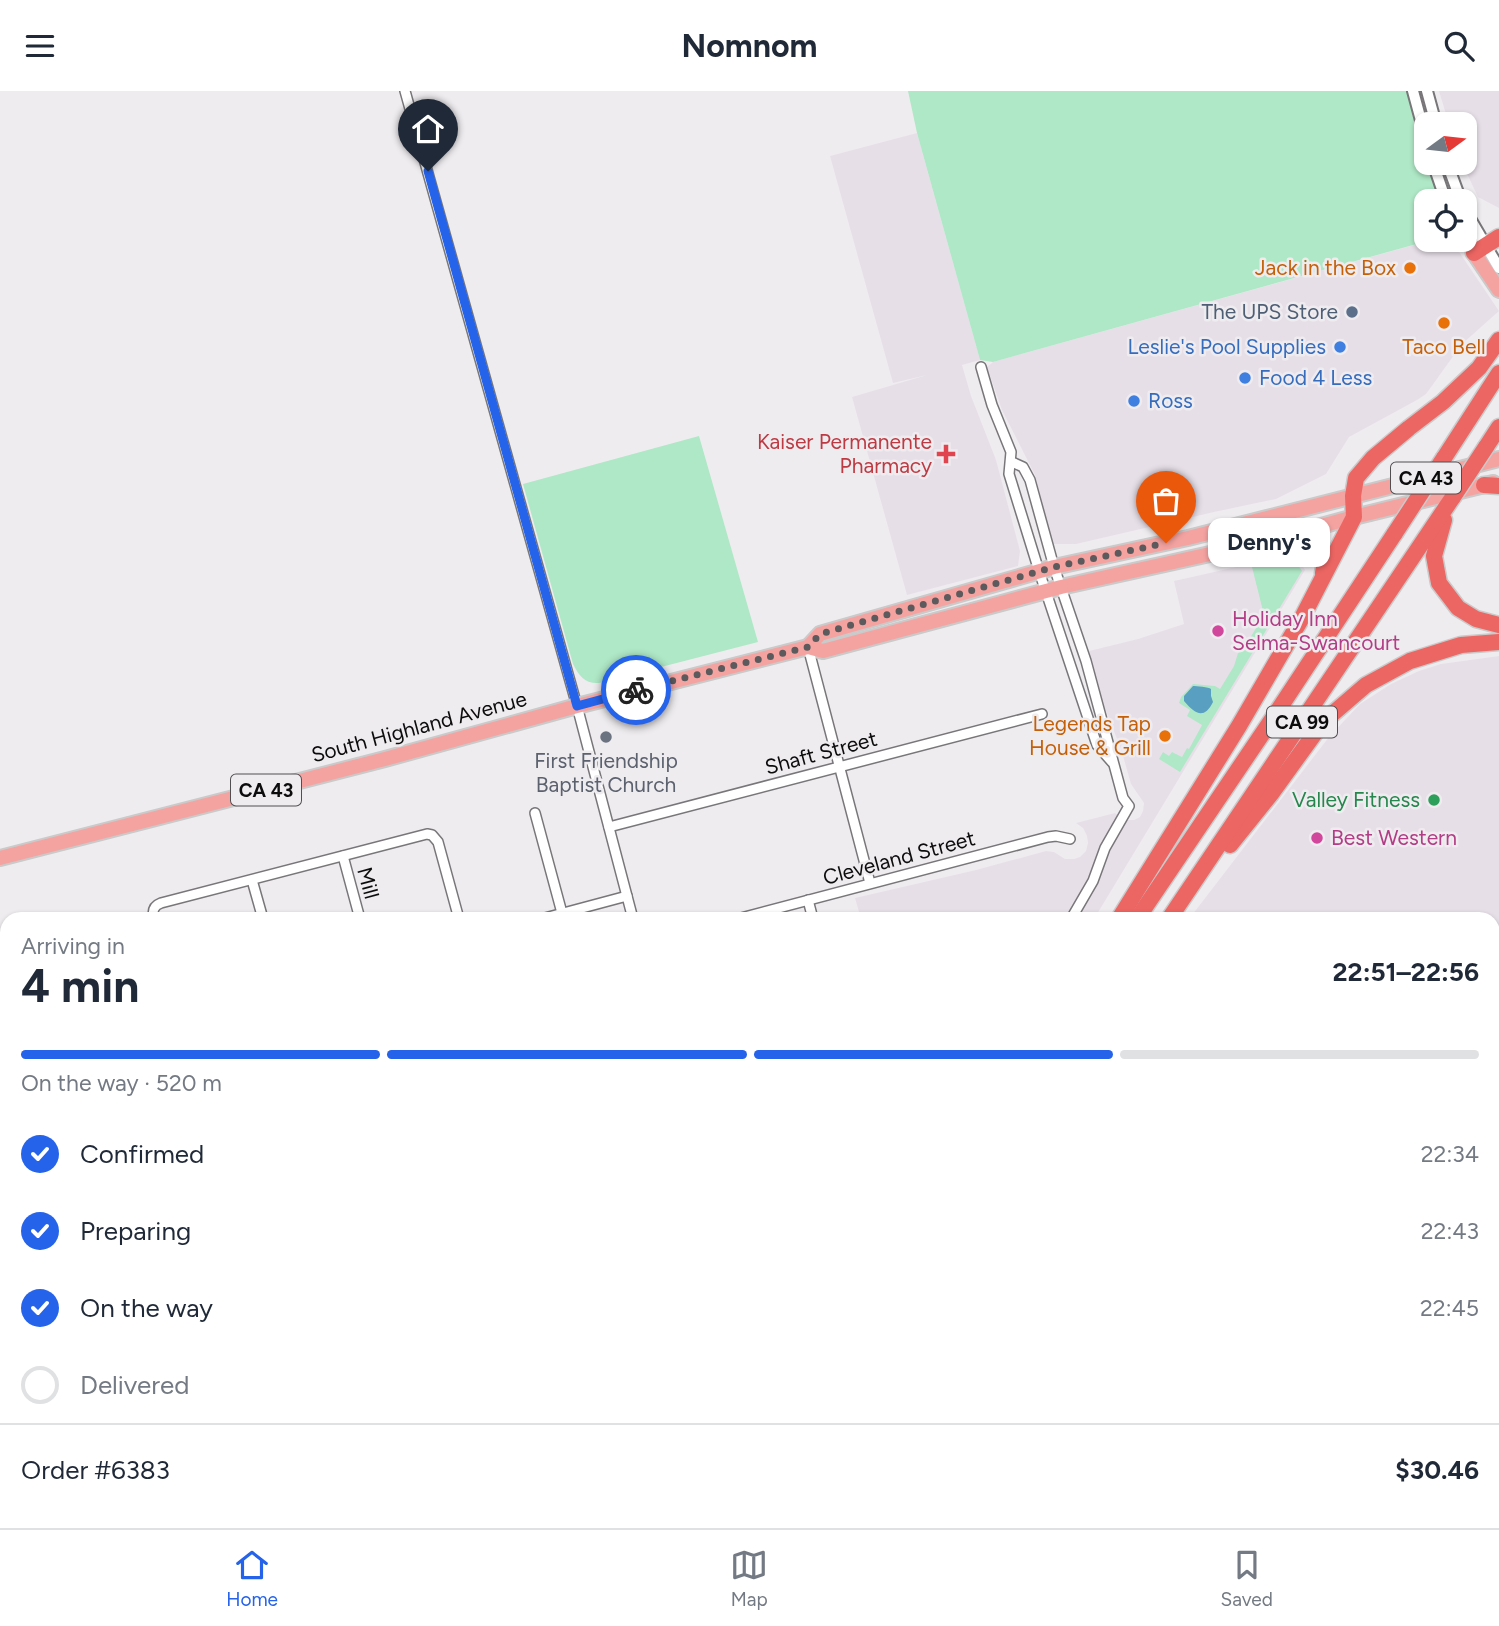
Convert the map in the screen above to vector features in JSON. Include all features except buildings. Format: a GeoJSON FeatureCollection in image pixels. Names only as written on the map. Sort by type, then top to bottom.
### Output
{"type":"FeatureCollection","features":[{"type":"Feature","properties":{"kind":"highway"},"geometry":{"type":"LineString","coordinates":[[1123,912],[1279,659],[1322,579],[1354,517],[1356,478],[1373,458],[1443,403],[1479,368],[1499,340]]}},
{"type":"Feature","properties":{"kind":"highway","name":"CA 99"},"geometry":{"type":"LineString","coordinates":[[1142,912],[1275,715],[1499,373]]}},
{"type":"Feature","properties":{"kind":"highway"},"geometry":{"type":"LineString","coordinates":[[1499,427],[1453,497],[1439,524],[1434,556],[1439,583],[1458,608],[1476,619],[1499,625]]}},
{"type":"Feature","properties":{"kind":"highway","name":"CA 99"},"geometry":{"type":"LineString","coordinates":[[1175,912],[1439,524]]}},
{"type":"Feature","properties":{"kind":"highway"},"geometry":{"type":"LineString","coordinates":[[1255,544],[1313,544],[1320,550],[1324,560],[1322,579]]}},
{"type":"Feature","properties":{"kind":"highway"},"geometry":{"type":"LineString","coordinates":[[1176,912],[1271,794],[1323,722],[1358,692],[1410,661],[1461,645],[1499,642]]}},
{"type":"Feature","properties":{"kind":"main road"},"geometry":{"type":"LineString","coordinates":[[1486,246],[1499,290]]}},
{"type":"Feature","properties":{"kind":"main road","name":"CA 43"},"geometry":{"type":"LineString","coordinates":[[1353,496],[1499,459]]}},
{"type":"Feature","properties":{"kind":"main road","name":"CA 43"},"geometry":{"type":"LineString","coordinates":[[1255,544],[1494,484]]}},
{"type":"Feature","properties":{"kind":"main road","name":"South Highland Avenue"},"geometry":{"type":"LineString","coordinates":[[808,647],[820,634],[1039,571],[1188,538],[1353,496]]}},
{"type":"Feature","properties":{"kind":"main road","name":"South Highland Avenue"},"geometry":{"type":"LineString","coordinates":[[0,858],[808,647],[823,651],[1061,587],[1255,544]]}},
{"type":"Feature","properties":{"kind":"street"},"geometry":{"type":"LineString","coordinates":[[405,91],[577,706],[631,912]]}},
{"type":"Feature","properties":{"kind":"street"},"geometry":{"type":"LineString","coordinates":[[1413,91],[1419,112]]}},
{"type":"Feature","properties":{"kind":"street"},"geometry":{"type":"LineString","coordinates":[[1427,91],[1433,112]]}},
{"type":"Feature","properties":{"kind":"street"},"geometry":{"type":"LineString","coordinates":[[1477,231],[1499,268]]}},
{"type":"Feature","properties":{"kind":"street"},"geometry":{"type":"LineString","coordinates":[[981,367],[992,405],[1012,452],[1009,474],[1097,745],[1114,763]]}},
{"type":"Feature","properties":{"kind":"street"},"geometry":{"type":"LineString","coordinates":[[1012,462],[1023,467],[1030,480],[1054,567],[1086,660],[1123,798],[1129,806],[1105,848],[1093,881],[1075,912]]}},
{"type":"Feature","properties":{"kind":"street"},"geometry":{"type":"LineString","coordinates":[[808,647],[870,883]]}},
{"type":"Feature","properties":{"kind":"street","name":"Shaft Street"},"geometry":{"type":"LineString","coordinates":[[608,827],[1042,714]]}},
{"type":"Feature","properties":{"kind":"street"},"geometry":{"type":"LineString","coordinates":[[535,813],[562,912]]}},
{"type":"Feature","properties":{"kind":"street"},"geometry":{"type":"LineString","coordinates":[[153,912],[160,903],[427,834],[436,838],[441,849],[457,912]]}},
{"type":"Feature","properties":{"kind":"street","name":"Cleveland Street"},"geometry":{"type":"LineString","coordinates":[[763,912],[1048,837],[1070,839]]}},
{"type":"Feature","properties":{"kind":"street","name":"Mill"},"geometry":{"type":"LineString","coordinates":[[343,856],[358,912]]}},
{"type":"Feature","properties":{"kind":"street"},"geometry":{"type":"LineString","coordinates":[[253,880],[261,912]]}},
{"type":"Feature","properties":{"kind":"street"},"geometry":{"type":"LineString","coordinates":[[566,912],[627,896]]}},
{"type":"Feature","properties":{"kind":"street"},"geometry":{"type":"LineString","coordinates":[[808,900],[811,912]]}},
{"type":"Feature","properties":{"kind":"shaded area"},"geometry":{"type":"Polygon","coordinates":[[[1439,91],[1499,91],[1499,208],[1478,197],[1477,189],[1474,189],[1468,175],[1477,175],[1477,112],[1445,112],[1439,91]]]}},
{"type":"Feature","properties":{"kind":"shaded area"},"geometry":{"type":"Polygon","coordinates":[[[917,133],[980,360],[962,365],[996,460],[1020,551],[1018,566],[907,595],[852,397],[927,375],[893,383],[830,156],[917,133]]]}},
{"type":"Feature","properties":{"kind":"shaded area"},"geometry":{"type":"Polygon","coordinates":[[[1414,245],[1414,252],[1459,252],[1499,311],[1462,344],[1426,394],[1349,437],[1326,474],[1276,499],[1076,544],[1053,544],[1035,475],[1002,410],[987,367],[993,362],[1414,245]]]}},
{"type":"Feature","properties":{"kind":"shaded area"},"geometry":{"type":"Polygon","coordinates":[[[1294,554],[1305,570],[1098,912],[859,912],[855,898],[1046,851],[1054,852],[1065,859],[1080,857],[1086,851],[1088,843],[1083,828],[1076,823],[1115,813],[1125,820],[1140,817],[1144,803],[1131,784],[1104,706],[1089,651],[1184,624],[1174,581],[1294,554]]]}},
{"type":"Feature","properties":{"kind":"shaded area"},"geometry":{"type":"Polygon","coordinates":[[[1499,656],[1499,912],[1194,912],[1329,737],[1360,704],[1391,684],[1441,664],[1499,656]]]}},
{"type":"Feature","properties":{"kind":"green space"},"geometry":{"type":"Polygon","coordinates":[[[908,91],[1407,91],[1414,116],[1414,175],[1431,175],[1436,189],[1414,189],[1414,245],[993,362],[980,360],[917,133],[908,91]]]}},
{"type":"Feature","properties":{"kind":"green space"},"geometry":{"type":"Polygon","coordinates":[[[699,436],[758,642],[599,683],[586,681],[573,664],[523,484],[699,436]]]}},
{"type":"Feature","properties":{"kind":"green space"},"geometry":{"type":"Polygon","coordinates":[[[1292,556],[1302,571],[1180,772],[1159,759],[1163,752],[1169,756],[1172,752],[1182,757],[1202,725],[1187,716],[1190,710],[1179,703],[1181,697],[1193,684],[1220,689],[1234,666],[1238,653],[1250,643],[1250,638],[1264,615],[1252,567],[1292,556]]]}},
{"type":"Feature","properties":{"kind":"water"},"geometry":{"type":"Polygon","coordinates":[[[1193,686],[1211,689],[1213,702],[1203,713],[1196,712],[1184,701],[1184,696],[1193,686]]]}},
{"type":"Feature","properties":{"kind":"way so far"},"geometry":{"type":"LineString","coordinates":[[636,690],[808,647],[820,634],[1054,567],[1166,543]]}},
{"type":"Feature","properties":{"kind":"place","name":"Jack in the Box"},"geometry":{"type":"Point","coordinates":[1410,268]}},
{"type":"Feature","properties":{"kind":"place","name":"The UPS Store"},"geometry":{"type":"Point","coordinates":[1352,312]}},
{"type":"Feature","properties":{"kind":"place","name":"Taco Bell"},"geometry":{"type":"Point","coordinates":[1444,323]}},
{"type":"Feature","properties":{"kind":"place","name":"Leslie's Pool Supplies"},"geometry":{"type":"Point","coordinates":[1340,347]}},
{"type":"Feature","properties":{"kind":"place","name":"Food 4 Less"},"geometry":{"type":"Point","coordinates":[1245,378]}},
{"type":"Feature","properties":{"kind":"place","name":"Ross"},"geometry":{"type":"Point","coordinates":[1134,401]}},
{"type":"Feature","properties":{"kind":"place","name":"Kaiser Permanente Pharmacy"},"geometry":{"type":"Point","coordinates":[946,454]}},
{"type":"Feature","properties":{"kind":"place","name":"Denny's"},"geometry":{"type":"Point","coordinates":[1166,543]}},
{"type":"Feature","properties":{"kind":"place","name":"Holiday Inn Selma-Swancourt"},"geometry":{"type":"Point","coordinates":[1218,631]}},
{"type":"Feature","properties":{"kind":"place","name":"Legends Tap House & Grill"},"geometry":{"type":"Point","coordinates":[1165,736]}},
{"type":"Feature","properties":{"kind":"place","name":"First Friendship Baptist Church"},"geometry":{"type":"Point","coordinates":[606,737]}},
{"type":"Feature","properties":{"kind":"place","name":"Valley Fitness"},"geometry":{"type":"Point","coordinates":[1434,800]}},
{"type":"Feature","properties":{"kind":"place","name":"Best Western"},"geometry":{"type":"Point","coordinates":[1317,838]}},
{"type":"Feature","properties":{"kind":"route"},"geometry":{"type":"LineString","coordinates":[[428,171],[577,706],[636,690]]}}]}
